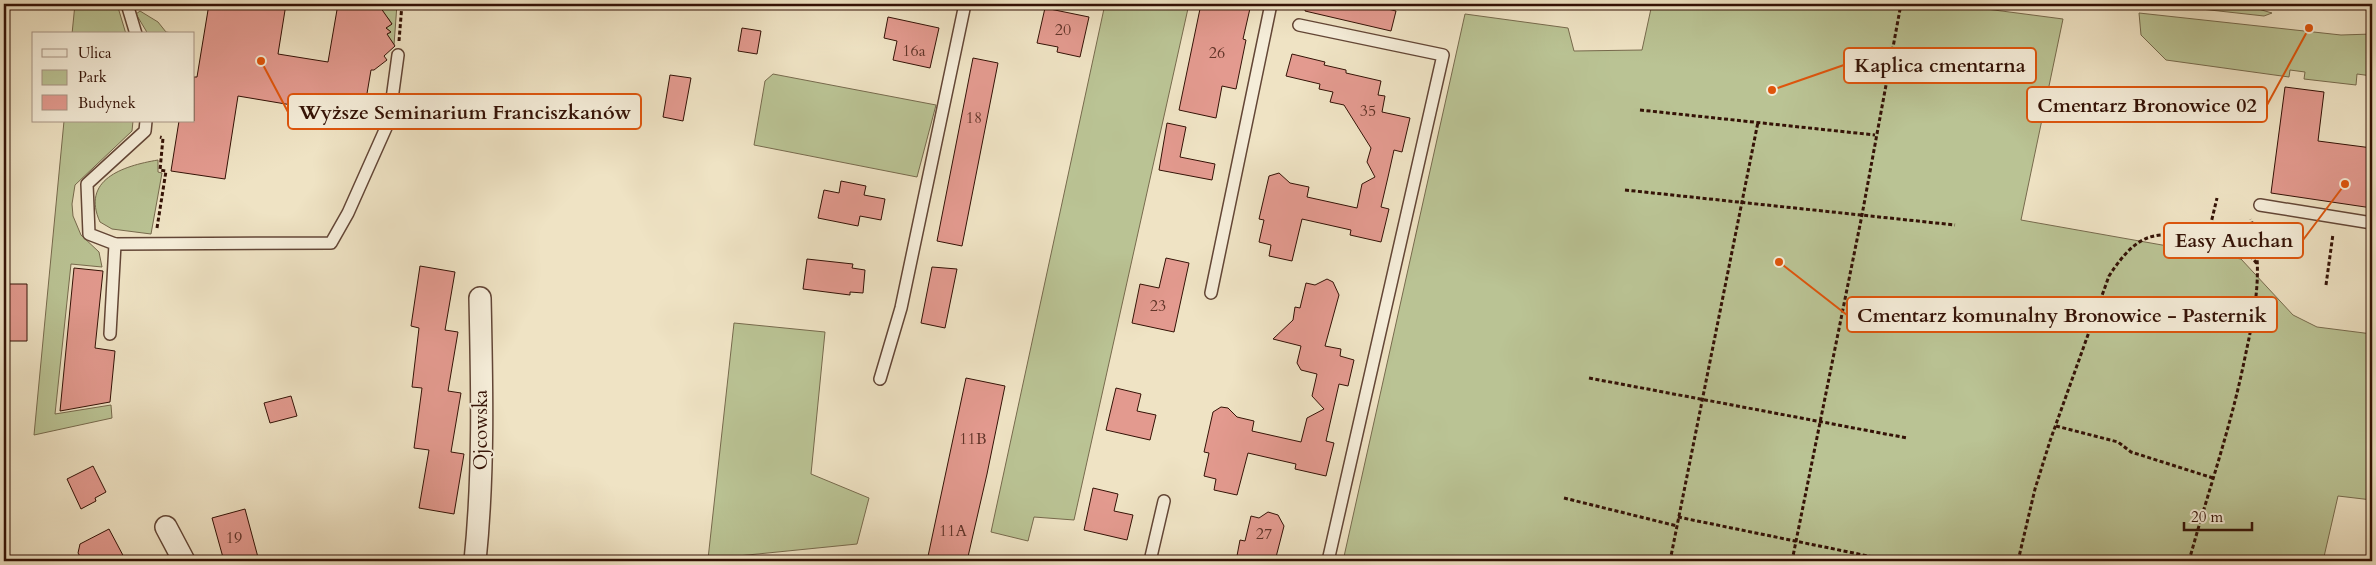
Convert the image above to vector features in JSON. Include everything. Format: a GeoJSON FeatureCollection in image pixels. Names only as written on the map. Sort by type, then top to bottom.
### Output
{"type":"FeatureCollection","features":[{"type":"Feature","properties":{"kind":"street","name":"Ojcowska"},"geometry":{"type":"LineString","coordinates":[[475,561],[481,506],[480,298]]}},
{"type":"Feature","properties":{"kind":"street"},"geometry":{"type":"LineString","coordinates":[[166,527],[184,561]]}},
{"type":"Feature","properties":{"kind":"lane"},"geometry":{"type":"LineString","coordinates":[[127,4],[135,32]]}},
{"type":"Feature","properties":{"kind":"lane"},"geometry":{"type":"LineString","coordinates":[[880,379],[901,308],[965,4]]}},
{"type":"Feature","properties":{"kind":"lane"},"geometry":{"type":"LineString","coordinates":[[1211,293],[1271,4]]}},
{"type":"Feature","properties":{"kind":"lane"},"geometry":{"type":"LineString","coordinates":[[1299,25],[1443,55],[1328,561]]}},
{"type":"Feature","properties":{"kind":"lane"},"geometry":{"type":"LineString","coordinates":[[146,126],[87,184],[89,234],[115,244],[331,243],[348,213],[389,121],[398,55]]}},
{"type":"Feature","properties":{"kind":"lane"},"geometry":{"type":"LineString","coordinates":[[2255,207],[2372,223]]}},
{"type":"Feature","properties":{"kind":"lane"},"geometry":{"type":"LineString","coordinates":[[110,334],[115,244]]}},
{"type":"Feature","properties":{"kind":"lane"},"geometry":{"type":"LineString","coordinates":[[1150,561],[1164,501]]}},
{"type":"Feature","properties":{"kind":"path"},"geometry":{"type":"LineString","coordinates":[[398,55],[402,4]]}},
{"type":"Feature","properties":{"kind":"path"},"geometry":{"type":"LineString","coordinates":[[1792,561],[1862,215],[1901,4]]}},
{"type":"Feature","properties":{"kind":"path"},"geometry":{"type":"LineString","coordinates":[[1640,110],[1876,135]]}},
{"type":"Feature","properties":{"kind":"path"},"geometry":{"type":"LineString","coordinates":[[1670,561],[1758,122]]}},
{"type":"Feature","properties":{"kind":"path"},"geometry":{"type":"LineString","coordinates":[[146,126],[163,138],[160,170],[166,171],[154,244]]}},
{"type":"Feature","properties":{"kind":"path"},"geometry":{"type":"LineString","coordinates":[[1625,190],[1742,204],[1955,225]]}},
{"type":"Feature","properties":{"kind":"path"},"geometry":{"type":"LineString","coordinates":[[2207,240],[2217,198]]}},
{"type":"Feature","properties":{"kind":"path"},"geometry":{"type":"LineString","coordinates":[[2189,561],[2213,478],[2221,458],[2258,298],[2255,207]]}},
{"type":"Feature","properties":{"kind":"path"},"geometry":{"type":"LineString","coordinates":[[2326,285],[2336,218]]}},
{"type":"Feature","properties":{"kind":"path"},"geometry":{"type":"LineString","coordinates":[[2018,561],[2035,489],[2099,299],[2109,276],[2122,255],[2147,236],[2171,234],[2207,240],[2241,251],[2253,258],[2258,265]]}},
{"type":"Feature","properties":{"kind":"path"},"geometry":{"type":"LineString","coordinates":[[1589,378],[1820,420],[1907,438]]}},
{"type":"Feature","properties":{"kind":"path"},"geometry":{"type":"LineString","coordinates":[[2056,426],[2118,442],[2131,452],[2213,478]]}},
{"type":"Feature","properties":{"kind":"path"},"geometry":{"type":"LineString","coordinates":[[1564,498],[1677,526]]}},
{"type":"Feature","properties":{"kind":"path"},"geometry":{"type":"LineString","coordinates":[[1678,517],[1878,558]]}},
{"type":"Feature","properties":{"kind":"green space"},"geometry":{"type":"Polygon","coordinates":[[[75,4],[117,4],[125,32],[72,32],[75,4]]]}},
{"type":"Feature","properties":{"kind":"green space"},"geometry":{"type":"Polygon","coordinates":[[[375,4],[397,4],[394,45],[386,35],[391,32],[386,28],[392,24],[388,18],[373,16],[375,4]]]}},
{"type":"Feature","properties":{"kind":"green space"},"geometry":{"type":"Polygon","coordinates":[[[1105,4],[1189,4],[1074,520],[1034,517],[1028,541],[991,532],[1105,4]]]}},
{"type":"Feature","properties":{"kind":"green space"},"geometry":{"type":"Polygon","coordinates":[[[1652,4],[1948,4],[2063,19],[2021,220],[2241,259],[2293,315],[2317,327],[2372,334],[2372,500],[2338,496],[2323,561],[1343,561],[1465,14],[1568,28],[1574,51],[1642,50],[1652,4]]]}},
{"type":"Feature","properties":{"kind":"green space"},"geometry":{"type":"Polygon","coordinates":[[[2198,4],[2241,4],[2272,13],[2264,16],[2201,9],[2197,6],[2198,4]]]}},
{"type":"Feature","properties":{"kind":"green space"},"geometry":{"type":"Polygon","coordinates":[[[140,11],[158,22],[166,32],[147,32],[136,14],[140,11]]]}},
{"type":"Feature","properties":{"kind":"green space"},"geometry":{"type":"Polygon","coordinates":[[[2139,13],[2341,35],[2372,34],[2372,76],[2357,74],[2356,85],[2304,79],[2305,72],[2290,70],[2289,77],[2166,60],[2141,35],[2139,13]]]}},
{"type":"Feature","properties":{"kind":"green space"},"geometry":{"type":"Polygon","coordinates":[[[773,74],[936,105],[917,177],[754,145],[765,81],[773,74]]]}},
{"type":"Feature","properties":{"kind":"green space"},"geometry":{"type":"Polygon","coordinates":[[[64,122],[133,122],[132,131],[75,185],[72,204],[73,216],[81,235],[99,252],[102,267],[71,264],[55,414],[111,405],[112,418],[34,435],[64,122]]]}},
{"type":"Feature","properties":{"kind":"green space"},"geometry":{"type":"Polygon","coordinates":[[[158,160],[158,172],[162,173],[151,234],[112,229],[100,222],[96,208],[96,195],[108,178],[131,166],[158,160]]]}},
{"type":"Feature","properties":{"kind":"green space"},"geometry":{"type":"Polygon","coordinates":[[[734,323],[825,332],[811,474],[869,498],[857,544],[708,559],[734,323]]]}},
{"type":"Feature","properties":{"kind":"building"},"geometry":{"type":"Polygon","coordinates":[[[209,4],[286,4],[278,54],[328,62],[338,4],[378,4],[392,24],[386,28],[391,32],[387,34],[395,46],[384,56],[387,60],[374,70],[371,70],[363,117],[238,96],[225,179],[171,171],[179,122],[195,122],[195,77],[197,77],[209,4]]]}},
{"type":"Feature","properties":{"kind":"building"},"geometry":{"type":"Polygon","coordinates":[[[1201,4],[1251,4],[1243,39],[1246,40],[1236,89],[1222,86],[1216,118],[1179,110],[1201,4]]]}},
{"type":"Feature","properties":{"kind":"building"},"geometry":{"type":"Polygon","coordinates":[[[1306,4],[1367,4],[1396,11],[1391,31],[1305,11],[1306,4]]]}},
{"type":"Feature","properties":{"kind":"building"},"geometry":{"type":"Polygon","coordinates":[[[1045,8],[1089,17],[1080,57],[1057,52],[1058,47],[1037,43],[1045,8]]]}},
{"type":"Feature","properties":{"kind":"building"},"geometry":{"type":"Polygon","coordinates":[[[888,17],[939,28],[930,68],[893,60],[897,41],[884,38],[888,17]]]}},
{"type":"Feature","properties":{"kind":"building"},"geometry":{"type":"Polygon","coordinates":[[[742,28],[761,31],[757,54],[738,51],[742,28]]]}},
{"type":"Feature","properties":{"kind":"building"},"geometry":{"type":"Polygon","coordinates":[[[1292,54],[1325,62],[1324,65],[1346,70],[1346,73],[1381,81],[1378,95],[1385,96],[1382,112],[1410,118],[1402,152],[1394,150],[1381,207],[1389,209],[1381,242],[1350,235],[1351,230],[1302,219],[1292,261],[1269,256],[1271,245],[1259,242],[1264,220],[1259,219],[1269,176],[1279,173],[1290,183],[1309,187],[1307,197],[1357,208],[1362,184],[1375,177],[1367,162],[1371,148],[1344,105],[1330,102],[1333,92],[1319,89],[1320,84],[1286,76],[1292,54]]]}},
{"type":"Feature","properties":{"kind":"building"},"geometry":{"type":"Polygon","coordinates":[[[973,58],[998,63],[962,246],[937,241],[973,58]]]}},
{"type":"Feature","properties":{"kind":"building"},"geometry":{"type":"Polygon","coordinates":[[[670,75],[691,78],[683,121],[663,117],[670,75]]]}},
{"type":"Feature","properties":{"kind":"building"},"geometry":{"type":"Polygon","coordinates":[[[2285,87],[2324,92],[2318,141],[2372,148],[2372,208],[2271,193],[2285,87]]]}},
{"type":"Feature","properties":{"kind":"building"},"geometry":{"type":"Polygon","coordinates":[[[1167,123],[1186,127],[1180,157],[1215,164],[1212,180],[1159,170],[1167,123]]]}},
{"type":"Feature","properties":{"kind":"building"},"geometry":{"type":"Polygon","coordinates":[[[841,181],[866,186],[864,195],[885,199],[881,220],[860,216],[858,226],[818,218],[824,190],[839,193],[841,181]]]}},
{"type":"Feature","properties":{"kind":"building"},"geometry":{"type":"Polygon","coordinates":[[[1166,258],[1189,263],[1174,332],[1132,323],[1140,284],[1159,288],[1166,258]]]}},
{"type":"Feature","properties":{"kind":"building"},"geometry":{"type":"Polygon","coordinates":[[[807,259],[853,264],[852,268],[865,270],[863,293],[850,292],[850,295],[803,289],[807,259]]]}},
{"type":"Feature","properties":{"kind":"building"},"geometry":{"type":"Polygon","coordinates":[[[420,266],[455,272],[445,330],[458,332],[448,391],[461,393],[451,452],[464,454],[454,514],[419,508],[429,450],[414,448],[422,388],[412,387],[419,328],[411,326],[420,266]]]}},
{"type":"Feature","properties":{"kind":"building"},"geometry":{"type":"Polygon","coordinates":[[[932,267],[957,269],[945,328],[921,323],[932,267]]]}},
{"type":"Feature","properties":{"kind":"building"},"geometry":{"type":"Polygon","coordinates":[[[74,268],[103,271],[95,348],[115,351],[110,402],[60,411],[74,268]]]}},
{"type":"Feature","properties":{"kind":"building"},"geometry":{"type":"Polygon","coordinates":[[[1327,279],[1333,282],[1339,295],[1325,346],[1341,349],[1340,356],[1354,360],[1348,386],[1339,384],[1326,441],[1334,443],[1326,476],[1295,469],[1296,464],[1248,453],[1237,495],[1214,490],[1216,479],[1204,476],[1209,453],[1204,452],[1213,412],[1221,407],[1228,408],[1237,417],[1254,421],[1252,431],[1301,442],[1307,418],[1324,409],[1312,396],[1317,374],[1301,370],[1297,363],[1301,346],[1273,339],[1293,320],[1295,307],[1300,308],[1306,283],[1315,285],[1327,279]]]}},
{"type":"Feature","properties":{"kind":"building"},"geometry":{"type":"Polygon","coordinates":[[[4,284],[27,284],[27,341],[7,341],[7,306],[4,306],[4,284]]]}},
{"type":"Feature","properties":{"kind":"building"},"geometry":{"type":"Polygon","coordinates":[[[966,378],[1005,386],[987,474],[967,561],[927,561],[966,378]]]}},
{"type":"Feature","properties":{"kind":"building"},"geometry":{"type":"Polygon","coordinates":[[[1116,388],[1141,394],[1137,411],[1156,415],[1150,440],[1106,430],[1116,388]]]}},
{"type":"Feature","properties":{"kind":"building"},"geometry":{"type":"Polygon","coordinates":[[[291,396],[297,416],[270,423],[264,403],[291,396]]]}},
{"type":"Feature","properties":{"kind":"building"},"geometry":{"type":"Polygon","coordinates":[[[93,466],[106,492],[95,498],[96,501],[81,509],[67,479],[93,466]]]}},
{"type":"Feature","properties":{"kind":"building"},"geometry":{"type":"Polygon","coordinates":[[[1093,488],[1118,494],[1114,511],[1133,515],[1127,540],[1084,530],[1093,488]]]}},
{"type":"Feature","properties":{"kind":"building"},"geometry":{"type":"Polygon","coordinates":[[[245,509],[259,561],[224,561],[212,518],[245,509]]]}},
{"type":"Feature","properties":{"kind":"building"},"geometry":{"type":"Polygon","coordinates":[[[1268,512],[1278,515],[1284,526],[1275,561],[1236,561],[1240,540],[1245,541],[1251,516],[1259,518],[1268,512]]]}},
{"type":"Feature","properties":{"kind":"building"},"geometry":{"type":"Polygon","coordinates":[[[109,529],[126,561],[83,561],[78,553],[80,544],[109,529]]]}},
{"type":"Feature","properties":{"kind":"place","name":"Cmentarz Bronowice 02"},"geometry":{"type":"Point","coordinates":[2309,28]}},
{"type":"Feature","properties":{"kind":"place","name":"Wyższe Seminarium Franciszkanów"},"geometry":{"type":"Point","coordinates":[261,61]}},
{"type":"Feature","properties":{"kind":"place","name":"Kaplica cmentarna"},"geometry":{"type":"Point","coordinates":[1772,90]}},
{"type":"Feature","properties":{"kind":"place","name":"Easy Auchan"},"geometry":{"type":"Point","coordinates":[2345,184]}},
{"type":"Feature","properties":{"kind":"place","name":"Cmentarz komunalny Bronowice - Pasternik"},"geometry":{"type":"Point","coordinates":[1779,262]}}]}
